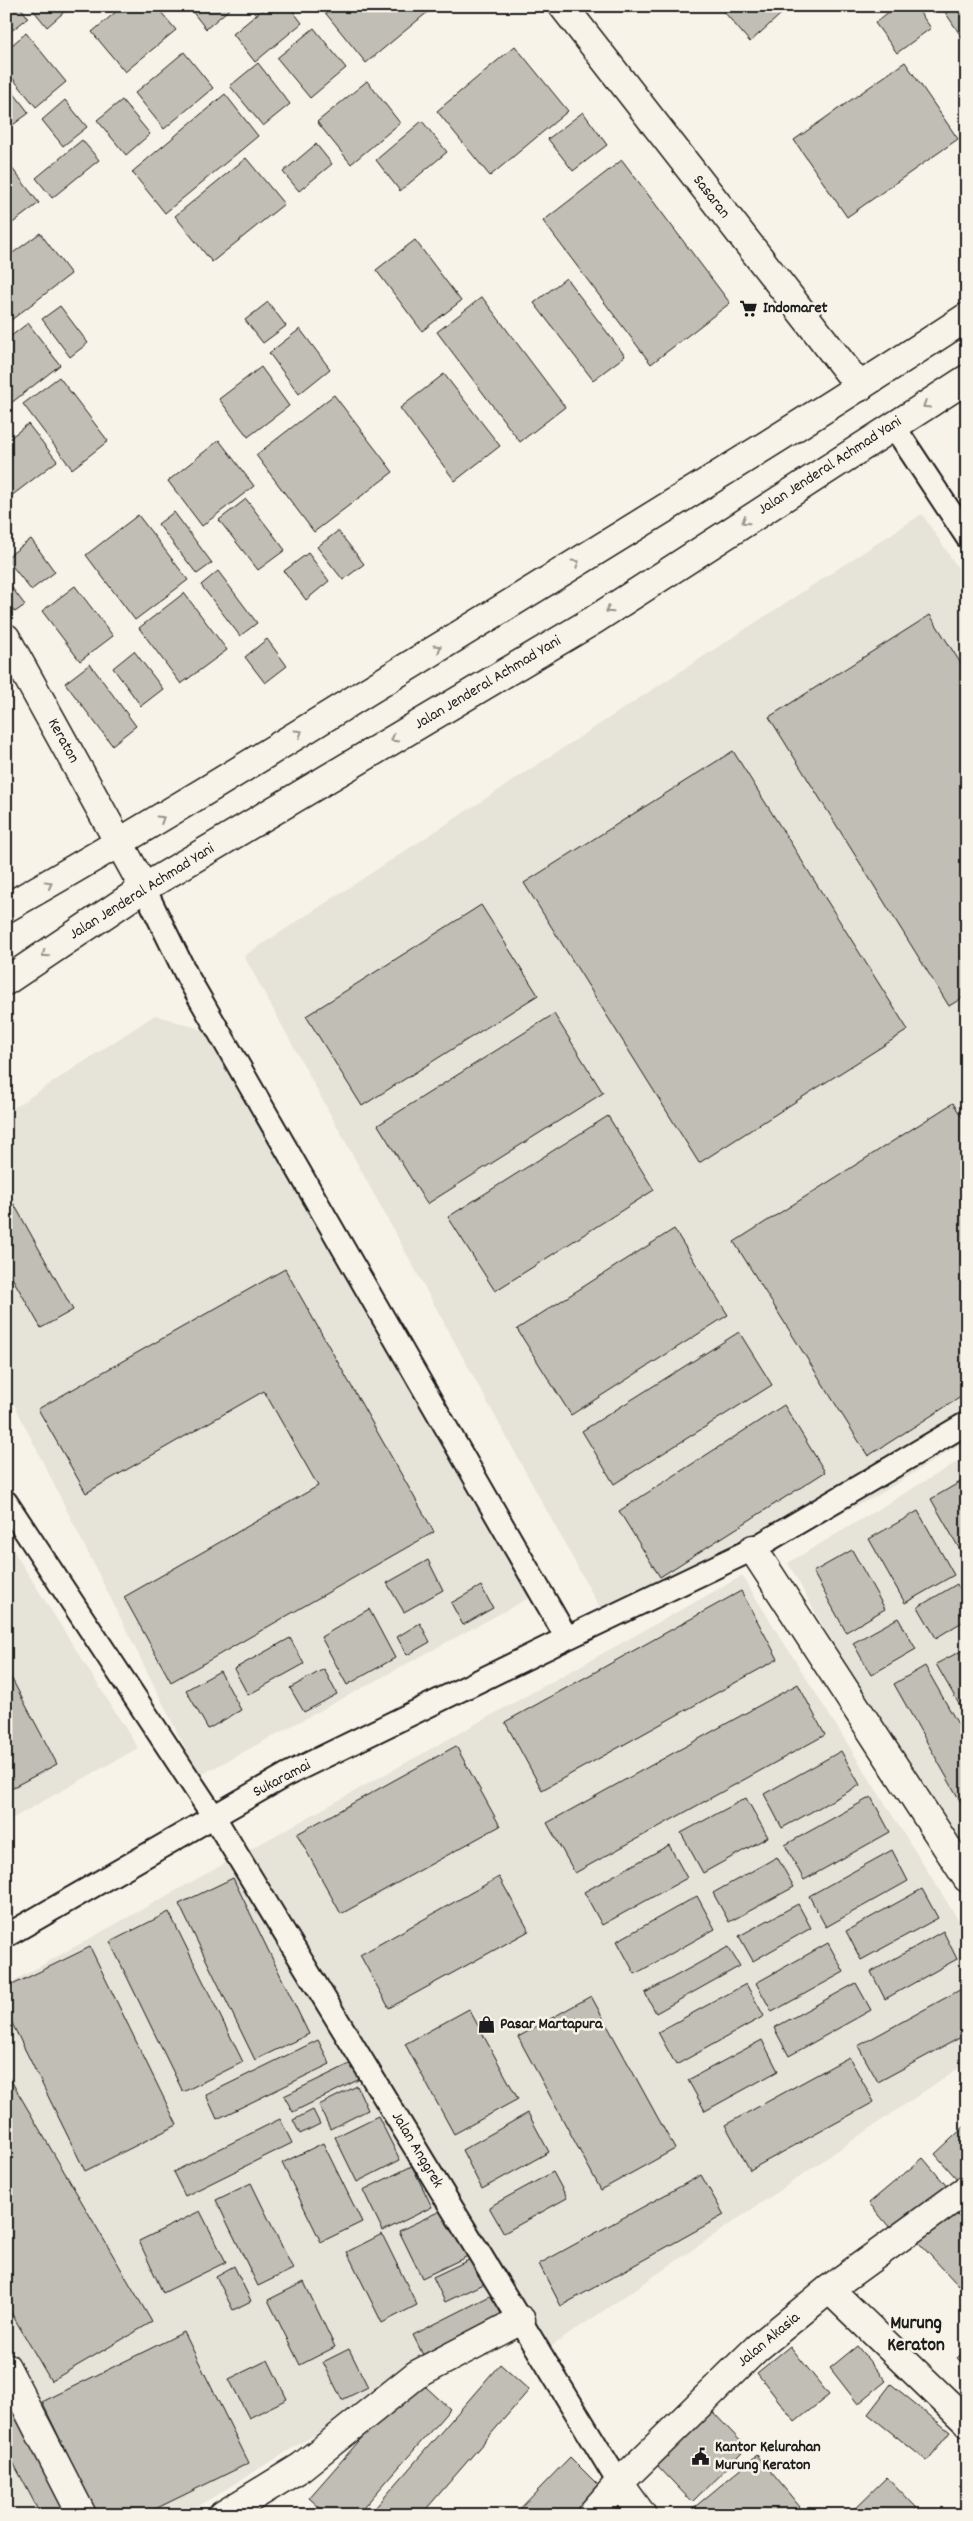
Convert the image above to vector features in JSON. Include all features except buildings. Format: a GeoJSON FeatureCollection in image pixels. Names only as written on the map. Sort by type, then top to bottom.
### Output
{"type":"FeatureCollection","features":[{"type":"Feature","properties":{"kind":"main road","name":"Sasaran"},"geometry":{"type":"LineString","coordinates":[[563,6],[860,387]]}},
{"type":"Feature","properties":{"kind":"main road"},"geometry":{"type":"LineString","coordinates":[[6,908],[119,844],[860,387],[967,317]]}},
{"type":"Feature","properties":{"kind":"main road","name":"Jalan Jenderal Achmad Yani"},"geometry":{"type":"LineString","coordinates":[[6,981],[144,888],[594,620],[893,425],[967,379]]}},
{"type":"Feature","properties":{"kind":"main road","name":"Keraton"},"geometry":{"type":"LineString","coordinates":[[6,638],[144,888]]}},
{"type":"Feature","properties":{"kind":"main road"},"geometry":{"type":"LineString","coordinates":[[753,1549],[967,1878]]}},
{"type":"Feature","properties":{"kind":"main road","name":"Jalan Akasia"},"geometry":{"type":"LineString","coordinates":[[591,2515],[619,2483],[757,2348],[829,2289],[967,2189]]}},
{"type":"Feature","properties":{"kind":"main road"},"geometry":{"type":"LineString","coordinates":[[829,2289],[967,2422]]}},
{"type":"Feature","properties":{"kind":"main road"},"geometry":{"type":"LineString","coordinates":[[223,2515],[300,2466],[416,2375],[521,2320]]}},
{"type":"Feature","properties":{"kind":"main road"},"geometry":{"type":"LineString","coordinates":[[6,2367],[82,2515]]}},
{"type":"Feature","properties":{"kind":"main road"},"geometry":{"type":"LineString","coordinates":[[619,2483],[642,2515]]}},
{"type":"Feature","properties":{"kind":"lane"},"geometry":{"type":"LineString","coordinates":[[893,425],[967,537]]}},
{"type":"Feature","properties":{"kind":"lane"},"geometry":{"type":"LineString","coordinates":[[144,888],[187,976],[566,1638]]}},
{"type":"Feature","properties":{"kind":"lane","name":"Sukaramai"},"geometry":{"type":"LineString","coordinates":[[6,1936],[286,1775],[753,1549],[967,1424]]}},
{"type":"Feature","properties":{"kind":"lane","name":"Jalan Anggrek"},"geometry":{"type":"LineString","coordinates":[[6,1502],[214,1817],[619,2483]]}},
{"type":"Feature","properties":{"kind":"shaded area"},"geometry":{"type":"Polygon","coordinates":[[[922,514],[967,582],[967,1440],[875,1497],[608,1623],[244,956],[922,514]]]}},
{"type":"Feature","properties":{"kind":"shaded area"},"geometry":{"type":"Polygon","coordinates":[[[155,1015],[216,1034],[540,1592],[199,1776],[6,1388],[6,1113],[155,1015]]]}},
{"type":"Feature","properties":{"kind":"shaded area"},"geometry":{"type":"Polygon","coordinates":[[[967,1456],[967,1888],[788,1563],[967,1456]]]}},
{"type":"Feature","properties":{"kind":"shaded area"},"geometry":{"type":"Polygon","coordinates":[[[6,1539],[138,1748],[6,1822],[6,1539]]]}},
{"type":"Feature","properties":{"kind":"shaded area","name":"Pasar Martapura"},"geometry":{"type":"Polygon","coordinates":[[[742,1576],[967,1934],[967,2062],[552,2346],[522,2307],[184,2515],[6,2515],[6,1985],[742,1576]]]}},
{"type":"Feature","properties":{"kind":"place","name":"Indomaret"},"geometry":{"type":"Point","coordinates":[749,308]}},
{"type":"Feature","properties":{"kind":"place","name":"Pasar Martapura"},"geometry":{"type":"Point","coordinates":[486,2024]}},
{"type":"Feature","properties":{"kind":"place","name":"Kantor Kelurahan Murung Keraton"},"geometry":{"type":"Point","coordinates":[701,2456]}},
{"type":"Feature","properties":{"kind":"district","name":"Murung Keraton"},"geometry":{"type":"Point","coordinates":[916,2335]}}]}
